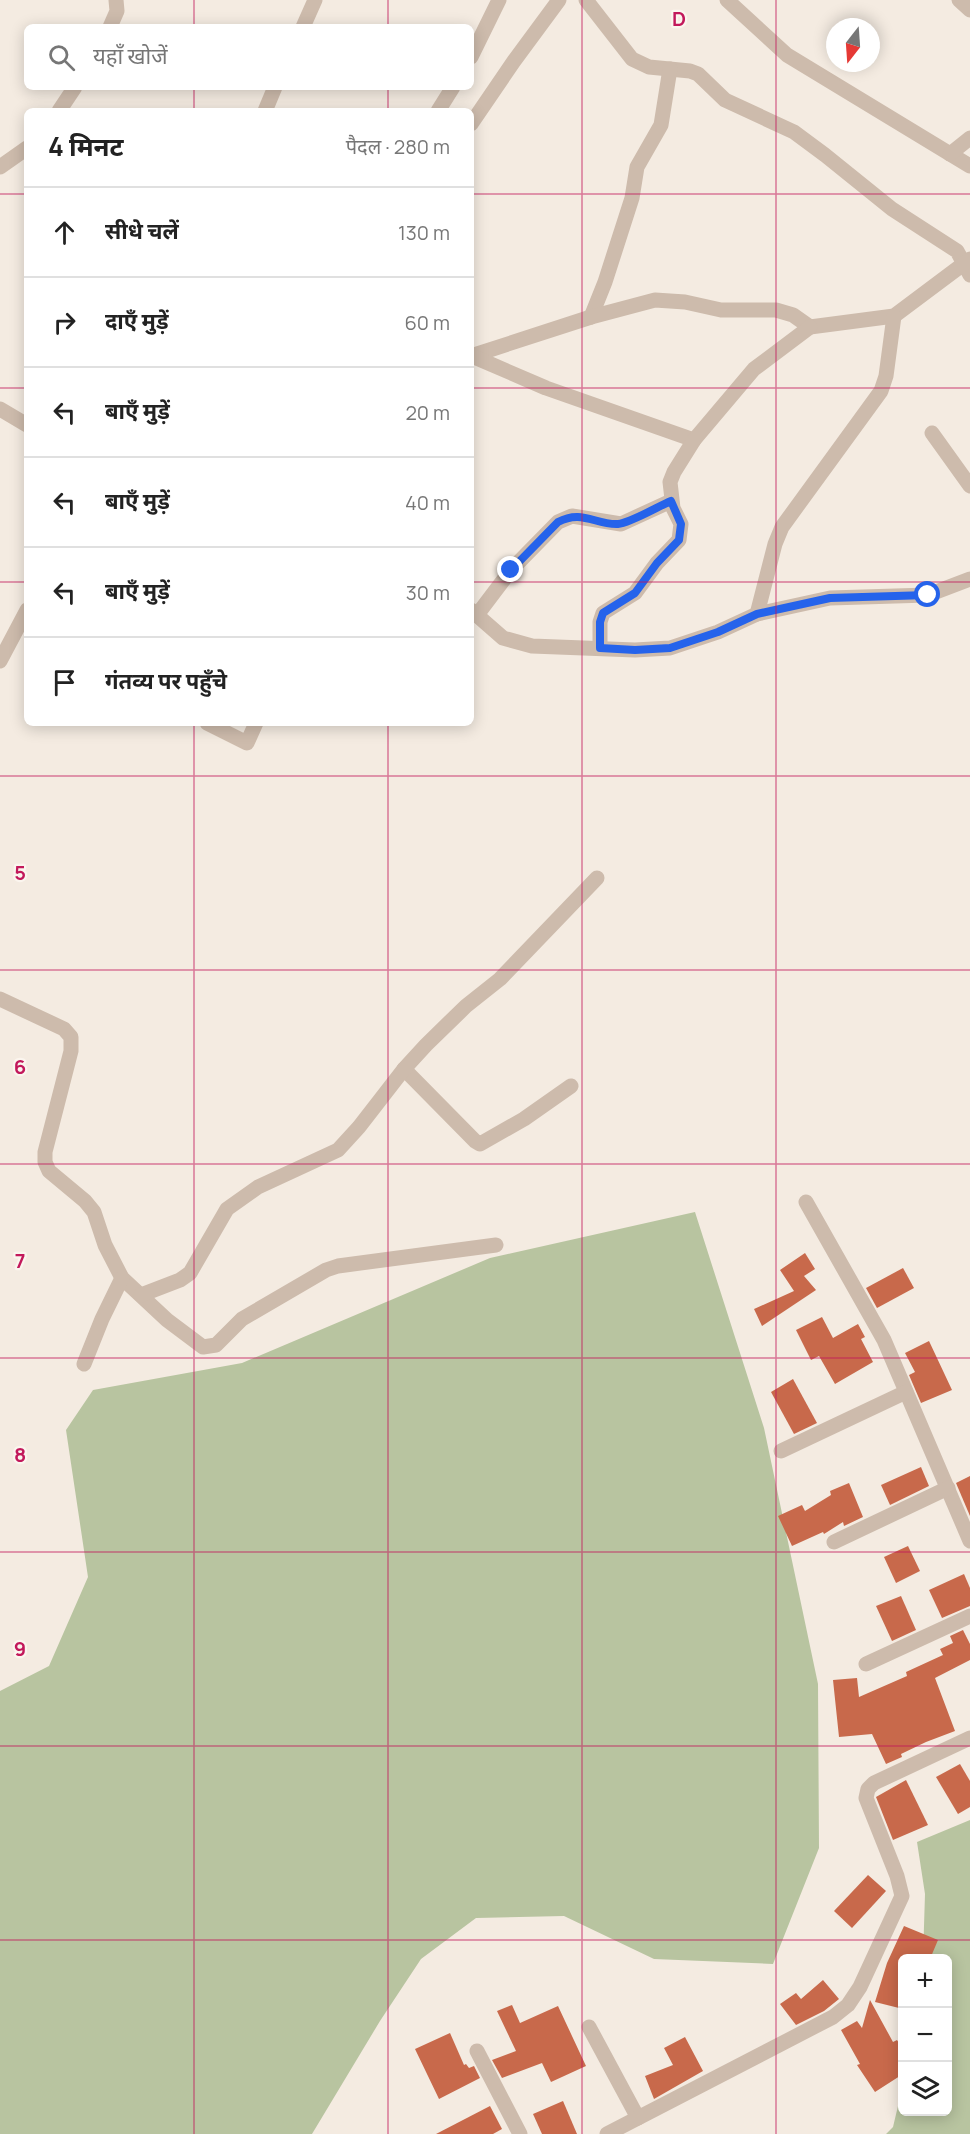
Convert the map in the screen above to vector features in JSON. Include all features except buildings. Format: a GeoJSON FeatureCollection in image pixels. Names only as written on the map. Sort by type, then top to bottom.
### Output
{"type":"FeatureCollection","features":[{"type":"Feature","properties":{"kind":"street"},"geometry":{"type":"LineString","coordinates":[[111,24],[117,11],[116,0]]}},
{"type":"Feature","properties":{"kind":"street"},"geometry":{"type":"LineString","coordinates":[[304,24],[315,0]]}},
{"type":"Feature","properties":{"kind":"street"},"geometry":{"type":"LineString","coordinates":[[474,51],[499,0]]}},
{"type":"Feature","properties":{"kind":"street"},"geometry":{"type":"LineString","coordinates":[[474,120],[560,0]]}},
{"type":"Feature","properties":{"kind":"street"},"geometry":{"type":"LineString","coordinates":[[586,0],[632,59],[649,67],[690,71],[698,74],[725,100],[794,132],[825,154],[892,209],[957,251],[968,266],[894,316],[810,327],[754,369],[694,440],[674,472],[670,482],[671,501],[681,524],[679,540],[657,563],[635,593],[603,613],[600,622],[600,648]]}},
{"type":"Feature","properties":{"kind":"street"},"geometry":{"type":"LineString","coordinates":[[727,0],[788,55],[970,166]]}},
{"type":"Feature","properties":{"kind":"street"},"geometry":{"type":"LineString","coordinates":[[958,0],[970,10]]}},
{"type":"Feature","properties":{"kind":"street"},"geometry":{"type":"LineString","coordinates":[[591,317],[605,282],[632,198],[636,168],[661,125],[670,69]]}},
{"type":"Feature","properties":{"kind":"street"},"geometry":{"type":"LineString","coordinates":[[61,108],[73,90]]}},
{"type":"Feature","properties":{"kind":"street"},"geometry":{"type":"LineString","coordinates":[[266,108],[275,90]]}},
{"type":"Feature","properties":{"kind":"street"},"geometry":{"type":"LineString","coordinates":[[440,108],[451,90]]}},
{"type":"Feature","properties":{"kind":"street"},"geometry":{"type":"LineString","coordinates":[[950,154],[970,138]]}},
{"type":"Feature","properties":{"kind":"street"},"geometry":{"type":"LineString","coordinates":[[0,167],[24,150]]}},
{"type":"Feature","properties":{"kind":"street"},"geometry":{"type":"LineString","coordinates":[[474,355],[591,317],[645,302],[667,300],[721,310],[776,310],[793,315],[810,327]]}},
{"type":"Feature","properties":{"kind":"street"},"geometry":{"type":"LineString","coordinates":[[757,614],[782,526],[880,391],[886,376],[894,316]]}},
{"type":"Feature","properties":{"kind":"street"},"geometry":{"type":"LineString","coordinates":[[474,357],[546,388],[694,440]]}},
{"type":"Feature","properties":{"kind":"street"},"geometry":{"type":"LineString","coordinates":[[0,409],[24,423]]}},
{"type":"Feature","properties":{"kind":"street"},"geometry":{"type":"LineString","coordinates":[[932,433],[970,486]]}},
{"type":"Feature","properties":{"kind":"street"},"geometry":{"type":"LineString","coordinates":[[671,501],[621,524],[572,516],[558,522],[474,612],[503,638],[532,646],[635,650],[670,648],[718,632],[757,614],[830,598],[928,595],[970,579]]}},
{"type":"Feature","properties":{"kind":"street"},"geometry":{"type":"LineString","coordinates":[[0,661],[24,616]]}},
{"type":"Feature","properties":{"kind":"street"},"geometry":{"type":"LineString","coordinates":[[213,726],[247,743],[255,726]]}},
{"type":"Feature","properties":{"kind":"street"},"geometry":{"type":"LineString","coordinates":[[141,1295],[180,1280],[190,1273],[227,1209],[258,1187],[338,1150],[404,1069],[466,1006],[500,978],[597,878]]}},
{"type":"Feature","properties":{"kind":"street"},"geometry":{"type":"LineString","coordinates":[[0,999],[64,1029],[71,1037],[72,1051],[45,1152],[45,1162],[49,1171],[85,1201],[94,1212],[105,1245],[122,1278],[167,1320],[203,1347],[212,1347],[242,1319],[326,1270],[338,1266],[496,1245]]}},
{"type":"Feature","properties":{"kind":"street"},"geometry":{"type":"LineString","coordinates":[[404,1069],[480,1144],[524,1119],[571,1086]]}},
{"type":"Feature","properties":{"kind":"street"},"geometry":{"type":"LineString","coordinates":[[806,1202],[884,1341],[970,1541]]}},
{"type":"Feature","properties":{"kind":"street"},"geometry":{"type":"LineString","coordinates":[[84,1364],[102,1318],[122,1278]]}},
{"type":"Feature","properties":{"kind":"street"},"geometry":{"type":"LineString","coordinates":[[781,1451],[906,1392]]}},
{"type":"Feature","properties":{"kind":"street"},"geometry":{"type":"LineString","coordinates":[[834,1542],[948,1488]]}},
{"type":"Feature","properties":{"kind":"street"},"geometry":{"type":"LineString","coordinates":[[866,1664],[970,1616]]}},
{"type":"Feature","properties":{"kind":"street"},"geometry":{"type":"LineString","coordinates":[[613,2133],[833,2017],[848,2005],[860,1987],[902,1896],[897,1876],[866,1798],[868,1789],[874,1783],[970,1738]]}},
{"type":"Feature","properties":{"kind":"street"},"geometry":{"type":"LineString","coordinates":[[590,2027],[638,2118]]}},
{"type":"Feature","properties":{"kind":"street"},"geometry":{"type":"LineString","coordinates":[[477,2051],[520,2134]]}},
{"type":"Feature","properties":{"kind":"green space"},"geometry":{"type":"Polygon","coordinates":[[[695,1212],[764,1428],[818,1684],[819,1848],[773,1964],[654,1959],[564,1916],[476,1918],[421,1959],[380,2021],[312,2134],[0,2134],[0,1691],[49,1666],[88,1577],[66,1430],[93,1390],[242,1363],[490,1258],[695,1212]]]}},
{"type":"Feature","properties":{"kind":"green space"},"geometry":{"type":"Polygon","coordinates":[[[970,1820],[970,2134],[886,2134],[893,2127],[898,2106],[898,2116],[952,2116],[952,1954],[923,1954],[925,1894],[917,1842],[970,1820]]]}},
{"type":"Feature","properties":{"kind":"route"},"geometry":{"type":"LineString","coordinates":[[511,570],[558,522],[565,518],[580,516],[621,524],[671,501],[681,524],[681,536],[673,548],[664,554],[635,593],[603,613],[600,622],[600,648],[635,650],[670,648],[718,632],[757,614],[830,598],[928,595]]}}]}
